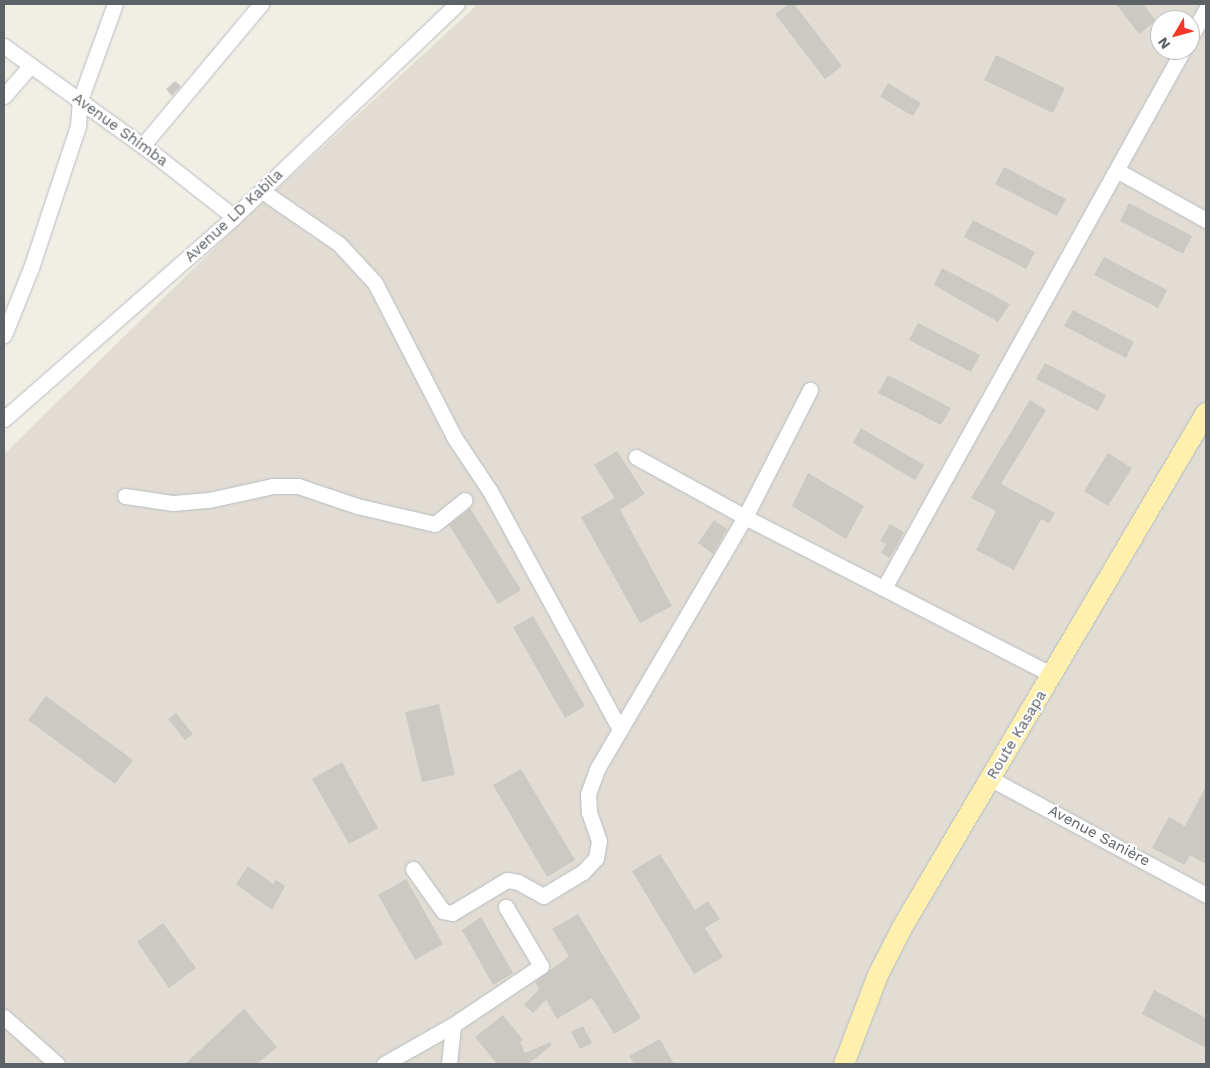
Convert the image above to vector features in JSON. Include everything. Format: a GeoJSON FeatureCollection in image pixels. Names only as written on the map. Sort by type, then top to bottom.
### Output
{"type":"FeatureCollection","features":[{"type":"Feature","properties":{"kind":"main road","name":"Route Kasapa"},"geometry":{"type":"LineString","coordinates":[[844,1064],[878,975],[1206,413]]}},
{"type":"Feature","properties":{"kind":"street"},"geometry":{"type":"LineString","coordinates":[[4,335],[31,268],[78,126],[80,100],[115,4]]}},
{"type":"Feature","properties":{"kind":"street"},"geometry":{"type":"LineString","coordinates":[[143,145],[261,4]]}},
{"type":"Feature","properties":{"kind":"street","name":"Avenue LD Kabila"},"geometry":{"type":"LineString","coordinates":[[4,419],[234,217],[457,4]]}},
{"type":"Feature","properties":{"kind":"street","name":"Avenue Shimba"},"geometry":{"type":"LineString","coordinates":[[4,46],[29,67],[80,100],[143,145],[234,217]]}},
{"type":"Feature","properties":{"kind":"street"},"geometry":{"type":"LineString","coordinates":[[884,588],[1118,171],[1178,60]]}},
{"type":"Feature","properties":{"kind":"street"},"geometry":{"type":"LineString","coordinates":[[4,96],[29,67]]}},
{"type":"Feature","properties":{"kind":"street"},"geometry":{"type":"LineString","coordinates":[[1118,171],[1206,220]]}},
{"type":"Feature","properties":{"kind":"street"},"geometry":{"type":"LineString","coordinates":[[262,191],[339,244],[374,283],[454,437],[490,491],[619,728]]}},
{"type":"Feature","properties":{"kind":"street"},"geometry":{"type":"LineString","coordinates":[[413,868],[433,899],[443,910],[452,913],[507,880],[518,882],[543,896],[582,872],[596,858],[599,841],[589,812],[591,783],[619,728],[745,517],[810,390]]}},
{"type":"Feature","properties":{"kind":"street"},"geometry":{"type":"LineString","coordinates":[[636,457],[745,517],[1052,676]]}},
{"type":"Feature","properties":{"kind":"street"},"geometry":{"type":"LineString","coordinates":[[125,496],[173,503],[209,500],[273,486],[298,486],[357,506],[434,524],[464,500]]}},
{"type":"Feature","properties":{"kind":"street","name":"Avenue Sanière"},"geometry":{"type":"LineString","coordinates":[[991,779],[1206,896]]}},
{"type":"Feature","properties":{"kind":"street"},"geometry":{"type":"LineString","coordinates":[[384,1064],[453,1025],[541,966],[506,907]]}},
{"type":"Feature","properties":{"kind":"street"},"geometry":{"type":"LineString","coordinates":[[4,1017],[57,1064]]}},
{"type":"Feature","properties":{"kind":"street"},"geometry":{"type":"LineString","coordinates":[[449,1064],[453,1025]]}},
{"type":"Feature","properties":{"kind":"shaded area"},"geometry":{"type":"Polygon","coordinates":[[[478,4],[1206,4],[1206,1064],[4,1064],[4,454],[237,226],[478,4]]]}},
{"type":"Feature","properties":{"kind":"building"},"geometry":{"type":"Polygon","coordinates":[[[789,4],[794,4],[842,66],[825,79],[775,14],[789,4]]]}},
{"type":"Feature","properties":{"kind":"building"},"geometry":{"type":"Polygon","coordinates":[[[1116,4],[1143,4],[1150,13],[1150,26],[1139,34],[1116,4]]]}},
{"type":"Feature","properties":{"kind":"building"},"geometry":{"type":"Polygon","coordinates":[[[996,55],[1065,88],[1053,113],[984,80],[996,55]]]}},
{"type":"Feature","properties":{"kind":"building"},"geometry":{"type":"Polygon","coordinates":[[[175,81],[181,86],[172,96],[166,89],[175,81]]]}},
{"type":"Feature","properties":{"kind":"building"},"geometry":{"type":"Polygon","coordinates":[[[888,83],[921,103],[913,116],[880,97],[888,83]]]}},
{"type":"Feature","properties":{"kind":"building"},"geometry":{"type":"Polygon","coordinates":[[[1004,167],[1066,199],[1057,216],[995,184],[1004,167]]]}},
{"type":"Feature","properties":{"kind":"building"},"geometry":{"type":"Polygon","coordinates":[[[1129,203],[1192,236],[1183,254],[1120,221],[1129,203]]]}},
{"type":"Feature","properties":{"kind":"building"},"geometry":{"type":"Polygon","coordinates":[[[973,220],[1035,252],[1026,269],[964,237],[973,220]]]}},
{"type":"Feature","properties":{"kind":"building"},"geometry":{"type":"Polygon","coordinates":[[[1104,257],[1167,290],[1158,308],[1094,275],[1104,257]]]}},
{"type":"Feature","properties":{"kind":"building"},"geometry":{"type":"Polygon","coordinates":[[[942,268],[1010,304],[998,322],[934,285],[942,268]]]}},
{"type":"Feature","properties":{"kind":"building"},"geometry":{"type":"Polygon","coordinates":[[[1073,310],[1134,342],[1126,358],[1064,326],[1073,310]]]}},
{"type":"Feature","properties":{"kind":"building"},"geometry":{"type":"Polygon","coordinates":[[[918,323],[980,355],[971,372],[909,340],[918,323]]]}},
{"type":"Feature","properties":{"kind":"building"},"geometry":{"type":"Polygon","coordinates":[[[1045,363],[1106,395],[1098,411],[1036,379],[1045,363]]]}},
{"type":"Feature","properties":{"kind":"building"},"geometry":{"type":"Polygon","coordinates":[[[888,375],[951,408],[941,425],[878,393],[888,375]]]}},
{"type":"Feature","properties":{"kind":"building"},"geometry":{"type":"Polygon","coordinates":[[[1030,400],[1046,410],[1001,484],[1055,513],[1049,523],[1041,519],[1014,570],[976,550],[996,511],[971,498],[1030,400]]]}},
{"type":"Feature","properties":{"kind":"building"},"geometry":{"type":"Polygon","coordinates":[[[861,428],[924,465],[915,480],[853,443],[861,428]]]}},
{"type":"Feature","properties":{"kind":"building"},"geometry":{"type":"Polygon","coordinates":[[[617,451],[645,494],[620,510],[672,606],[640,623],[581,517],[615,498],[594,465],[617,451]]]}},
{"type":"Feature","properties":{"kind":"building"},"geometry":{"type":"Polygon","coordinates":[[[1108,453],[1132,468],[1108,506],[1084,491],[1108,453]]]}},
{"type":"Feature","properties":{"kind":"building"},"geometry":{"type":"Polygon","coordinates":[[[808,473],[864,506],[846,539],[792,506],[808,473]]]}},
{"type":"Feature","properties":{"kind":"building"},"geometry":{"type":"Polygon","coordinates":[[[470,508],[521,590],[498,604],[449,525],[470,508]]]}},
{"type":"Feature","properties":{"kind":"building"},"geometry":{"type":"Polygon","coordinates":[[[714,520],[727,529],[713,554],[698,543],[714,520]]]}},
{"type":"Feature","properties":{"kind":"building"},"geometry":{"type":"Polygon","coordinates":[[[890,524],[904,532],[890,558],[881,553],[886,544],[880,541],[890,524]]]}},
{"type":"Feature","properties":{"kind":"building"},"geometry":{"type":"Polygon","coordinates":[[[533,616],[585,706],[565,718],[513,627],[533,616]]]}},
{"type":"Feature","properties":{"kind":"building"},"geometry":{"type":"Polygon","coordinates":[[[46,696],[133,760],[115,784],[28,720],[46,696]]]}},
{"type":"Feature","properties":{"kind":"building"},"geometry":{"type":"Polygon","coordinates":[[[439,704],[455,775],[422,782],[405,712],[439,704]]]}},
{"type":"Feature","properties":{"kind":"building"},"geometry":{"type":"Polygon","coordinates":[[[176,713],[193,734],[185,740],[168,719],[176,713]]]}},
{"type":"Feature","properties":{"kind":"building"},"geometry":{"type":"Polygon","coordinates":[[[342,762],[378,828],[349,844],[312,779],[342,762]]]}},
{"type":"Feature","properties":{"kind":"building"},"geometry":{"type":"Polygon","coordinates":[[[521,769],[575,860],[547,877],[493,785],[521,769]]]}},
{"type":"Feature","properties":{"kind":"building"},"geometry":{"type":"Polygon","coordinates":[[[1206,786],[1206,864],[1190,855],[1185,865],[1152,848],[1169,817],[1185,826],[1206,786]]]}},
{"type":"Feature","properties":{"kind":"building"},"geometry":{"type":"Polygon","coordinates":[[[660,854],[695,910],[708,901],[720,919],[705,928],[723,957],[694,974],[632,871],[660,854]]]}},
{"type":"Feature","properties":{"kind":"building"},"geometry":{"type":"Polygon","coordinates":[[[248,866],[273,884],[276,880],[285,886],[272,910],[236,884],[248,866]]]}},
{"type":"Feature","properties":{"kind":"building"},"geometry":{"type":"Polygon","coordinates":[[[406,879],[443,944],[415,960],[378,895],[406,879]]]}},
{"type":"Feature","properties":{"kind":"building"},"geometry":{"type":"Polygon","coordinates":[[[578,914],[641,1018],[614,1034],[592,998],[557,1019],[546,1000],[533,1013],[524,1005],[539,989],[535,982],[569,956],[552,929],[578,914]]]}},
{"type":"Feature","properties":{"kind":"building"},"geometry":{"type":"Polygon","coordinates":[[[481,917],[513,973],[493,985],[462,930],[481,917]]]}},
{"type":"Feature","properties":{"kind":"building"},"geometry":{"type":"Polygon","coordinates":[[[163,923],[196,968],[169,988],[137,942],[163,923]]]}},
{"type":"Feature","properties":{"kind":"building"},"geometry":{"type":"Polygon","coordinates":[[[1154,990],[1206,1018],[1206,1048],[1142,1014],[1154,990]]]}},
{"type":"Feature","properties":{"kind":"building"},"geometry":{"type":"Polygon","coordinates":[[[244,1009],[277,1047],[257,1064],[185,1064],[244,1009]]]}},
{"type":"Feature","properties":{"kind":"building"},"geometry":{"type":"Polygon","coordinates":[[[503,1015],[523,1040],[520,1042],[525,1053],[550,1042],[552,1045],[528,1064],[497,1064],[475,1037],[503,1015]]]}},
{"type":"Feature","properties":{"kind":"building"},"geometry":{"type":"Polygon","coordinates":[[[583,1026],[592,1043],[580,1049],[571,1032],[583,1026]]]}},
{"type":"Feature","properties":{"kind":"building"},"geometry":{"type":"Polygon","coordinates":[[[660,1039],[674,1064],[634,1064],[629,1056],[660,1039]]]}}]}
